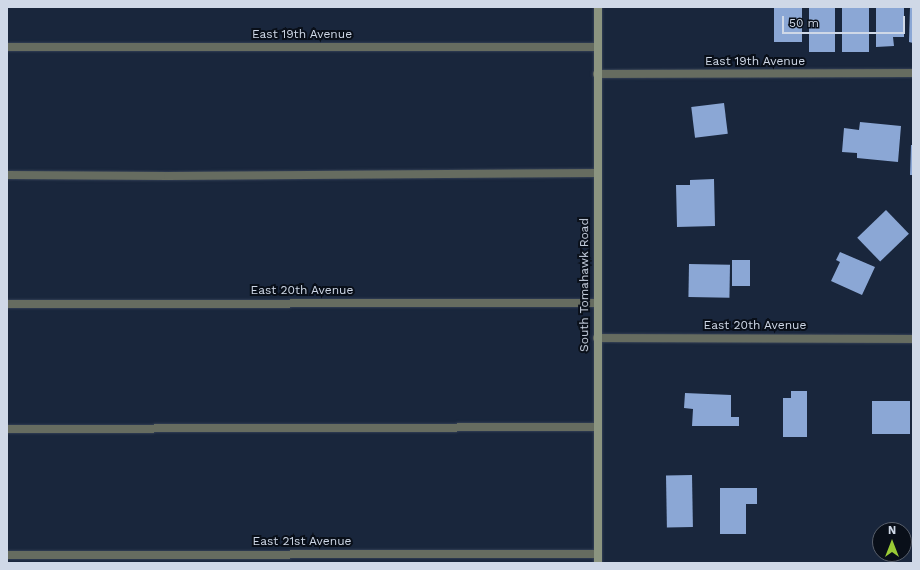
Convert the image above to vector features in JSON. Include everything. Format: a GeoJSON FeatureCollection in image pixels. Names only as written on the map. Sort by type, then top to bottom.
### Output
{"type":"FeatureCollection","features":[{"type":"Feature","properties":{"kind":"main road","name":"South Tomahawk Road"},"geometry":{"type":"LineString","coordinates":[[598,7],[598,563]]}},
{"type":"Feature","properties":{"kind":"street","name":"East 19th Avenue"},"geometry":{"type":"LineString","coordinates":[[7,47],[598,47]]}},
{"type":"Feature","properties":{"kind":"street","name":"East 19th Avenue"},"geometry":{"type":"LineString","coordinates":[[597,74],[913,73]]}},
{"type":"Feature","properties":{"kind":"street"},"geometry":{"type":"LineString","coordinates":[[7,175],[168,176],[597,173]]}},
{"type":"Feature","properties":{"kind":"street","name":"East 20th Avenue"},"geometry":{"type":"LineString","coordinates":[[7,304],[598,303]]}},
{"type":"Feature","properties":{"kind":"street","name":"East 20th Avenue"},"geometry":{"type":"LineString","coordinates":[[597,338],[913,338]]}},
{"type":"Feature","properties":{"kind":"street"},"geometry":{"type":"LineString","coordinates":[[7,429],[597,427]]}},
{"type":"Feature","properties":{"kind":"street","name":"East 21st Avenue"},"geometry":{"type":"LineString","coordinates":[[7,555],[598,554]]}},
{"type":"Feature","properties":{"kind":"building"},"geometry":{"type":"Polygon","coordinates":[[[774,7],[802,7],[802,42],[774,42],[774,7]]]}},
{"type":"Feature","properties":{"kind":"building"},"geometry":{"type":"Polygon","coordinates":[[[809,7],[835,7],[835,52],[809,52],[809,7]]]}},
{"type":"Feature","properties":{"kind":"building"},"geometry":{"type":"Polygon","coordinates":[[[842,7],[869,7],[869,52],[842,52],[842,7]]]}},
{"type":"Feature","properties":{"kind":"building"},"geometry":{"type":"Polygon","coordinates":[[[876,7],[904,7],[904,37],[893,37],[894,46],[876,47],[876,7]]]}},
{"type":"Feature","properties":{"kind":"building"},"geometry":{"type":"Polygon","coordinates":[[[910,7],[913,7],[913,43],[909,42],[910,7]]]}},
{"type":"Feature","properties":{"kind":"building"},"geometry":{"type":"Polygon","coordinates":[[[724,103],[728,134],[695,138],[691,107],[724,103]]]}},
{"type":"Feature","properties":{"kind":"building"},"geometry":{"type":"Polygon","coordinates":[[[860,122],[901,126],[898,162],[857,158],[857,153],[842,152],[844,128],[859,130],[860,122]]]}},
{"type":"Feature","properties":{"kind":"building"},"geometry":{"type":"Polygon","coordinates":[[[911,145],[913,145],[913,175],[910,175],[911,145]]]}},
{"type":"Feature","properties":{"kind":"building"},"geometry":{"type":"Polygon","coordinates":[[[714,179],[715,226],[677,227],[676,185],[690,185],[690,180],[714,179]]]}},
{"type":"Feature","properties":{"kind":"building"},"geometry":{"type":"Polygon","coordinates":[[[886,210],[909,234],[880,262],[857,238],[886,210]]]}},
{"type":"Feature","properties":{"kind":"building"},"geometry":{"type":"Polygon","coordinates":[[[840,252],[875,267],[862,295],[831,281],[840,262],[836,260],[840,252]]]}},
{"type":"Feature","properties":{"kind":"building"},"geometry":{"type":"Polygon","coordinates":[[[732,260],[750,260],[750,286],[732,286],[732,260]]]}},
{"type":"Feature","properties":{"kind":"building"},"geometry":{"type":"Polygon","coordinates":[[[689,264],[730,265],[729,298],[688,297],[689,264]]]}},
{"type":"Feature","properties":{"kind":"building"},"geometry":{"type":"Polygon","coordinates":[[[791,391],[807,391],[807,437],[783,437],[783,398],[791,398],[791,391]]]}},
{"type":"Feature","properties":{"kind":"building"},"geometry":{"type":"Polygon","coordinates":[[[685,393],[731,395],[731,417],[739,417],[739,426],[692,426],[693,409],[684,408],[685,393]]]}},
{"type":"Feature","properties":{"kind":"building"},"geometry":{"type":"Polygon","coordinates":[[[872,401],[910,401],[910,434],[872,434],[872,401]]]}},
{"type":"Feature","properties":{"kind":"building"},"geometry":{"type":"Polygon","coordinates":[[[666,475],[692,475],[693,527],[667,527],[666,475]]]}},
{"type":"Feature","properties":{"kind":"building"},"geometry":{"type":"Polygon","coordinates":[[[720,488],[757,488],[757,504],[746,504],[746,534],[720,534],[720,488]]]}}]}
